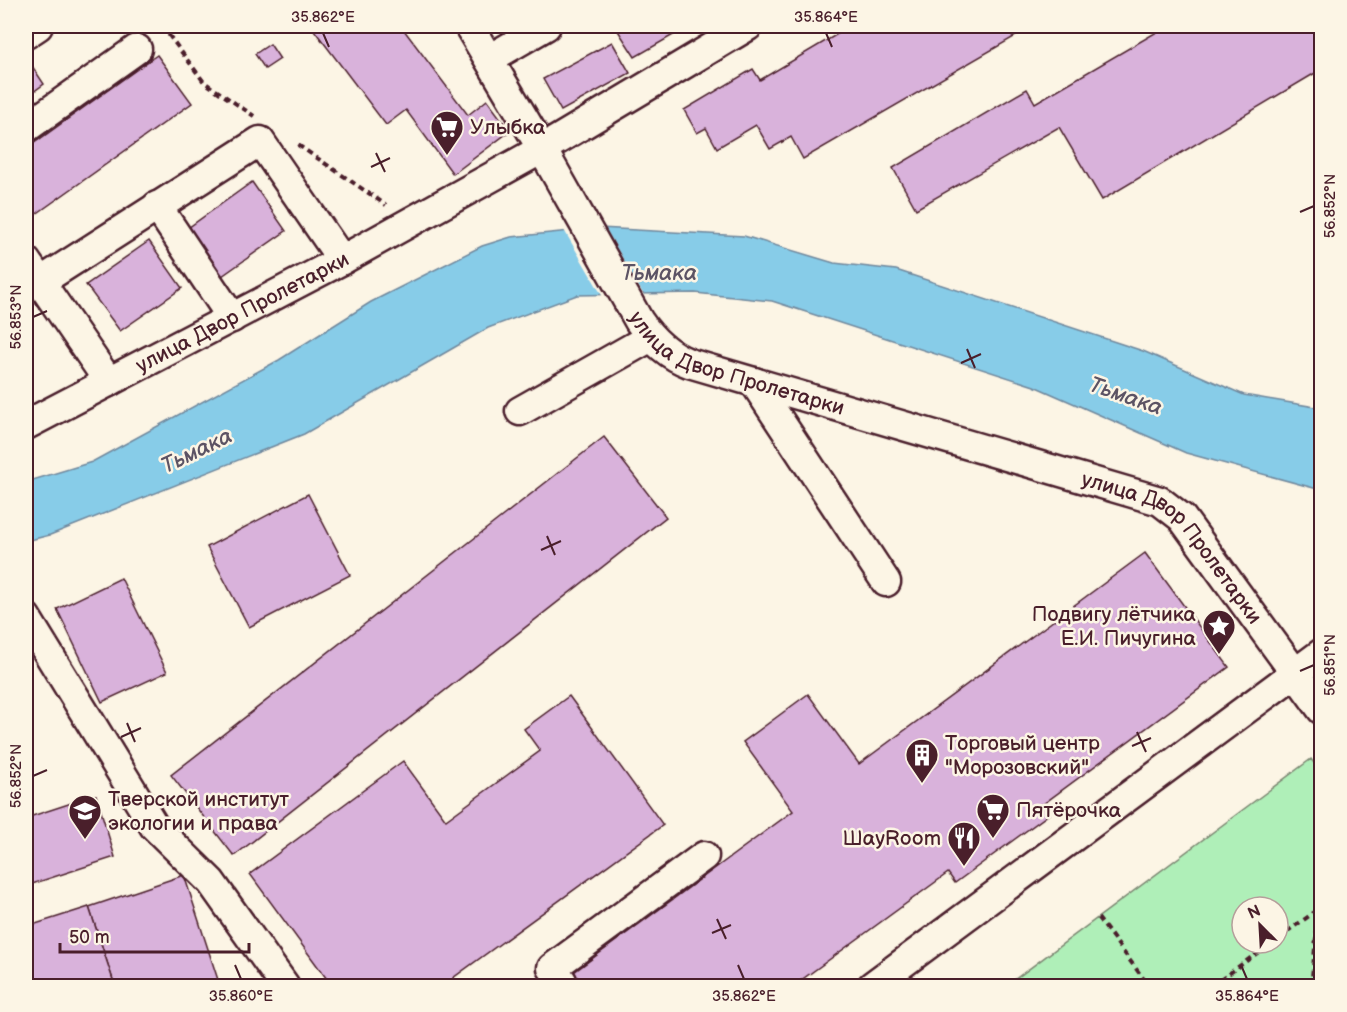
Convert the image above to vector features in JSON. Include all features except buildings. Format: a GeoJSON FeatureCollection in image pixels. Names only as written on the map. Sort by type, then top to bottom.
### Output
{"type":"FeatureCollection","features":[{"type":"Feature","properties":{"kind":"street"},"geometry":{"type":"LineString","coordinates":[[26,34],[38,26]]}},
{"type":"Feature","properties":{"kind":"street"},"geometry":{"type":"LineString","coordinates":[[469,26],[542,148],[748,26]]}},
{"type":"Feature","properties":{"kind":"street"},"geometry":{"type":"LineString","coordinates":[[489,60],[546,26]]}},
{"type":"Feature","properties":{"kind":"street"},"geometry":{"type":"LineString","coordinates":[[26,128],[137,49]]}},
{"type":"Feature","properties":{"kind":"street"},"geometry":{"type":"LineString","coordinates":[[109,382],[33,272],[157,206],[260,141],[342,260]]}},
{"type":"Feature","properties":{"kind":"street","name":"улица Двор Пролетарки"},"geometry":{"type":"LineString","coordinates":[[26,425],[342,260],[542,148],[644,328],[667,352],[683,361],[1160,501],[1182,518],[1322,710]]}},
{"type":"Feature","properties":{"kind":"street"},"geometry":{"type":"LineString","coordinates":[[157,206],[232,318]]}},
{"type":"Feature","properties":{"kind":"street"},"geometry":{"type":"LineString","coordinates":[[520,411],[644,328]]}},
{"type":"Feature","properties":{"kind":"street"},"geometry":{"type":"LineString","coordinates":[[754,382],[886,582]]}},
{"type":"Feature","properties":{"kind":"street"},"geometry":{"type":"LineString","coordinates":[[27,619],[154,826],[211,882],[285,987]]}},
{"type":"Feature","properties":{"kind":"street"},"geometry":{"type":"LineString","coordinates":[[872,987],[1322,653]]}},
{"type":"Feature","properties":{"kind":"street"},"geometry":{"type":"LineString","coordinates":[[562,981],[552,968],[704,856]]}},
{"type":"Feature","properties":{"kind":"path"},"geometry":{"type":"LineString","coordinates":[[162,26],[204,82],[261,121]]}},
{"type":"Feature","properties":{"kind":"path"},"geometry":{"type":"LineString","coordinates":[[289,140],[394,208]]}},
{"type":"Feature","properties":{"kind":"path"},"geometry":{"type":"LineString","coordinates":[[1311,987],[1322,882]]}},
{"type":"Feature","properties":{"kind":"path"},"geometry":{"type":"LineString","coordinates":[[1290,929],[1320,907]]}},
{"type":"Feature","properties":{"kind":"path"},"geometry":{"type":"LineString","coordinates":[[1098,918],[1149,987]]}},
{"type":"Feature","properties":{"kind":"path"},"geometry":{"type":"LineString","coordinates":[[1212,987],[1255,955]]}},
{"type":"Feature","properties":{"kind":"green space"},"geometry":{"type":"Polygon","coordinates":[[[1311,759],[1322,774],[1321,986],[1006,986],[1311,759]]]}},
{"type":"Feature","properties":{"kind":"water","name":"Тьмака"},"geometry":{"type":"Polygon","coordinates":[[[600,228],[744,236],[834,263],[896,270],[1143,351],[1244,395],[1321,408],[1321,490],[1186,453],[1034,386],[772,301],[695,293],[577,295],[488,328],[304,434],[50,535],[26,541],[26,482],[92,462],[279,360],[371,302],[482,246],[511,237],[600,228]]]}},
{"type":"Feature","properties":{"kind":"pier"},"geometry":{"type":"Polygon","coordinates":[[[604,226],[645,297],[603,297],[564,230],[604,226]]]}},
{"type":"Feature","properties":{"kind":"place","name":"Улыбка"},"geometry":{"type":"Point","coordinates":[447,156]}},
{"type":"Feature","properties":{"kind":"place","name":"Подвигу лётчика Е.И. Пичугина"},"geometry":{"type":"Point","coordinates":[1219,655]}},
{"type":"Feature","properties":{"kind":"place","name":"Торговый центр \"Морозовский\""},"geometry":{"type":"Point","coordinates":[922,784]}},
{"type":"Feature","properties":{"kind":"place","name":"Пятёрочка"},"geometry":{"type":"Point","coordinates":[993,839]}},
{"type":"Feature","properties":{"kind":"place","name":"Тверской институт экологии и права"},"geometry":{"type":"Point","coordinates":[85,840]}},
{"type":"Feature","properties":{"kind":"place","name":"ШауRoom"},"geometry":{"type":"Point","coordinates":[964,867]}}]}
